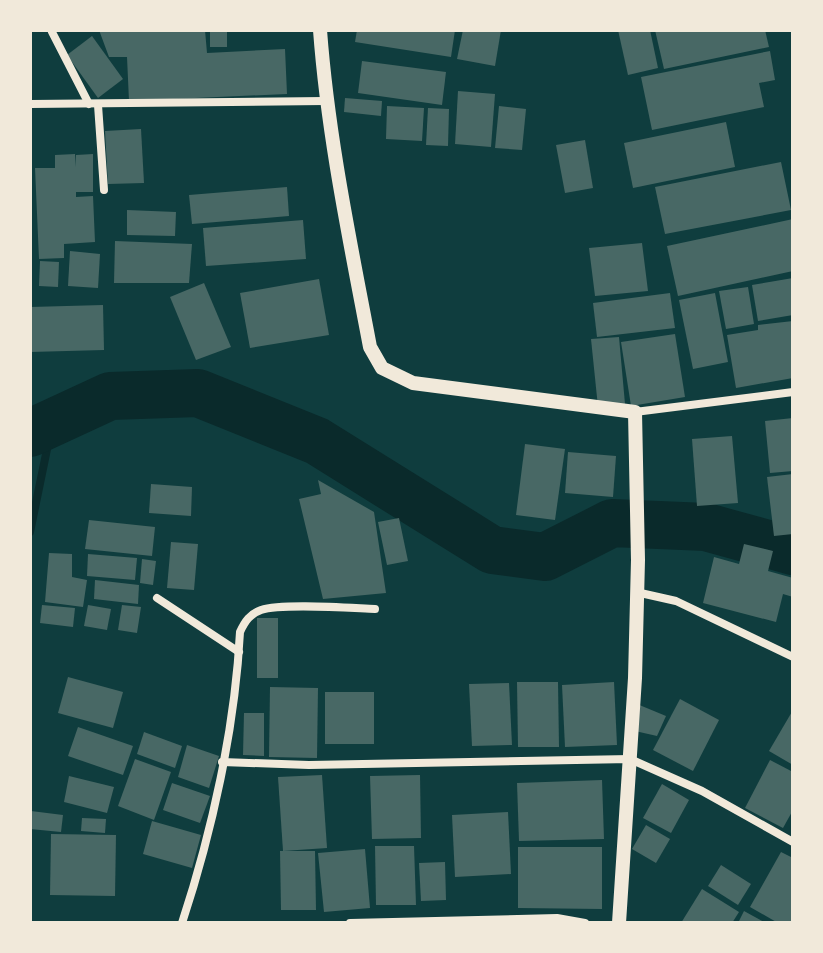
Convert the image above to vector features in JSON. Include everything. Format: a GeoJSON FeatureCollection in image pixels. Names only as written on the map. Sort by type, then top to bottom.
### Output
{"type":"FeatureCollection","features":[{"type":"Feature","properties":{"kind":"street"},"geometry":{"type":"LineString","coordinates":[[320,30],[325,101],[370,347],[382,368],[413,383],[635,412],[793,392]]}},
{"type":"Feature","properties":{"kind":"street"},"geometry":{"type":"LineString","coordinates":[[52,32],[93,105],[104,190]]}},
{"type":"Feature","properties":{"kind":"street"},"geometry":{"type":"LineString","coordinates":[[30,104],[325,101]]}},
{"type":"Feature","properties":{"kind":"street"},"geometry":{"type":"LineString","coordinates":[[619,923],[630,759],[638,560],[635,412]]}},
{"type":"Feature","properties":{"kind":"street"},"geometry":{"type":"LineString","coordinates":[[636,592],[676,601],[793,657]]}},
{"type":"Feature","properties":{"kind":"street"},"geometry":{"type":"LineString","coordinates":[[157,598],[239,652]]}},
{"type":"Feature","properties":{"kind":"street"},"geometry":{"type":"LineString","coordinates":[[182,923],[201,865],[222,762],[240,632],[250,616],[258,611],[375,609]]}},
{"type":"Feature","properties":{"kind":"street"},"geometry":{"type":"LineString","coordinates":[[222,762],[309,765],[630,759],[702,791],[793,842]]}},
{"type":"Feature","properties":{"kind":"street"},"geometry":{"type":"LineString","coordinates":[[350,923],[557,918],[585,923]]}},
{"type":"Feature","properties":{"kind":"building"},"geometry":{"type":"Polygon","coordinates":[[[99,30],[205,30],[207,53],[285,49],[287,94],[129,101],[127,57],[109,57],[99,30]]]}},
{"type":"Feature","properties":{"kind":"building"},"geometry":{"type":"Polygon","coordinates":[[[210,30],[227,30],[227,47],[210,47],[210,30]]]}},
{"type":"Feature","properties":{"kind":"building"},"geometry":{"type":"Polygon","coordinates":[[[357,30],[455,30],[451,57],[355,42],[357,30]]]}},
{"type":"Feature","properties":{"kind":"building"},"geometry":{"type":"Polygon","coordinates":[[[463,30],[501,30],[495,66],[457,59],[463,30]]]}},
{"type":"Feature","properties":{"kind":"building"},"geometry":{"type":"Polygon","coordinates":[[[618,30],[650,30],[658,68],[628,75],[618,30]]]}},
{"type":"Feature","properties":{"kind":"building"},"geometry":{"type":"Polygon","coordinates":[[[655,30],[765,30],[769,47],[664,69],[655,30]]]}},
{"type":"Feature","properties":{"kind":"building"},"geometry":{"type":"Polygon","coordinates":[[[92,36],[123,79],[98,98],[67,55],[92,36]]]}},
{"type":"Feature","properties":{"kind":"building"},"geometry":{"type":"Polygon","coordinates":[[[770,51],[775,80],[759,83],[764,107],[652,130],[641,77],[770,51]]]}},
{"type":"Feature","properties":{"kind":"building"},"geometry":{"type":"Polygon","coordinates":[[[362,61],[446,72],[442,105],[358,93],[362,61]]]}},
{"type":"Feature","properties":{"kind":"building"},"geometry":{"type":"Polygon","coordinates":[[[458,91],[495,94],[491,147],[455,144],[458,91]]]}},
{"type":"Feature","properties":{"kind":"building"},"geometry":{"type":"Polygon","coordinates":[[[345,98],[382,101],[381,116],[344,112],[345,98]]]}},
{"type":"Feature","properties":{"kind":"building"},"geometry":{"type":"Polygon","coordinates":[[[387,106],[424,108],[422,141],[386,139],[387,106]]]}},
{"type":"Feature","properties":{"kind":"building"},"geometry":{"type":"Polygon","coordinates":[[[499,106],[526,109],[522,150],[495,148],[499,106]]]}},
{"type":"Feature","properties":{"kind":"building"},"geometry":{"type":"Polygon","coordinates":[[[428,108],[449,109],[448,146],[426,145],[428,108]]]}},
{"type":"Feature","properties":{"kind":"building"},"geometry":{"type":"Polygon","coordinates":[[[726,122],[735,167],[633,188],[624,143],[726,122]]]}},
{"type":"Feature","properties":{"kind":"building"},"geometry":{"type":"Polygon","coordinates":[[[141,129],[144,183],[108,184],[105,131],[141,129]]]}},
{"type":"Feature","properties":{"kind":"building"},"geometry":{"type":"Polygon","coordinates":[[[585,140],[593,188],[565,193],[556,145],[585,140]]]}},
{"type":"Feature","properties":{"kind":"building"},"geometry":{"type":"Polygon","coordinates":[[[75,154],[76,167],[76,155],[93,154],[93,192],[76,192],[76,197],[93,196],[95,242],[64,244],[64,258],[39,259],[35,168],[55,168],[55,155],[75,154]]]}},
{"type":"Feature","properties":{"kind":"building"},"geometry":{"type":"Polygon","coordinates":[[[781,162],[791,210],[665,234],[655,187],[781,162]]]}},
{"type":"Feature","properties":{"kind":"building"},"geometry":{"type":"Polygon","coordinates":[[[287,187],[289,216],[192,224],[189,195],[287,187]]]}},
{"type":"Feature","properties":{"kind":"building"},"geometry":{"type":"Polygon","coordinates":[[[127,210],[176,212],[175,236],[127,235],[127,210]]]}},
{"type":"Feature","properties":{"kind":"building"},"geometry":{"type":"Polygon","coordinates":[[[793,219],[793,271],[678,296],[667,246],[793,219]]]}},
{"type":"Feature","properties":{"kind":"building"},"geometry":{"type":"Polygon","coordinates":[[[303,220],[306,259],[206,266],[203,228],[303,220]]]}},
{"type":"Feature","properties":{"kind":"building"},"geometry":{"type":"Polygon","coordinates":[[[115,241],[192,244],[189,283],[114,283],[115,241]]]}},
{"type":"Feature","properties":{"kind":"building"},"geometry":{"type":"Polygon","coordinates":[[[642,243],[648,291],[595,296],[589,248],[642,243]]]}},
{"type":"Feature","properties":{"kind":"building"},"geometry":{"type":"Polygon","coordinates":[[[70,251],[100,254],[98,288],[68,286],[70,251]]]}},
{"type":"Feature","properties":{"kind":"building"},"geometry":{"type":"Polygon","coordinates":[[[40,261],[59,262],[58,287],[39,286],[40,261]]]}},
{"type":"Feature","properties":{"kind":"building"},"geometry":{"type":"Polygon","coordinates":[[[793,278],[793,315],[758,321],[752,285],[793,278]]]}},
{"type":"Feature","properties":{"kind":"building"},"geometry":{"type":"Polygon","coordinates":[[[319,279],[329,335],[250,348],[240,293],[319,279]]]}},
{"type":"Feature","properties":{"kind":"building"},"geometry":{"type":"Polygon","coordinates":[[[204,283],[231,347],[196,360],[170,297],[204,283]]]}},
{"type":"Feature","properties":{"kind":"building"},"geometry":{"type":"Polygon","coordinates":[[[748,287],[754,324],[726,329],[719,291],[748,287]]]}},
{"type":"Feature","properties":{"kind":"building"},"geometry":{"type":"Polygon","coordinates":[[[670,293],[675,328],[597,337],[593,303],[670,293]]]}},
{"type":"Feature","properties":{"kind":"building"},"geometry":{"type":"Polygon","coordinates":[[[715,293],[728,362],[693,369],[679,300],[715,293]]]}},
{"type":"Feature","properties":{"kind":"building"},"geometry":{"type":"Polygon","coordinates":[[[103,305],[104,350],[30,352],[30,307],[103,305]]]}},
{"type":"Feature","properties":{"kind":"building"},"geometry":{"type":"Polygon","coordinates":[[[793,321],[793,378],[736,388],[727,335],[758,330],[758,325],[793,321]]]}},
{"type":"Feature","properties":{"kind":"building"},"geometry":{"type":"Polygon","coordinates":[[[675,334],[685,397],[631,406],[621,342],[675,334]]]}},
{"type":"Feature","properties":{"kind":"building"},"geometry":{"type":"Polygon","coordinates":[[[619,337],[625,404],[598,407],[591,339],[619,337]]]}},
{"type":"Feature","properties":{"kind":"building"},"geometry":{"type":"Polygon","coordinates":[[[793,418],[793,471],[770,473],[765,421],[793,418]]]}},
{"type":"Feature","properties":{"kind":"building"},"geometry":{"type":"Polygon","coordinates":[[[732,436],[738,503],[697,506],[692,439],[732,436]]]}},
{"type":"Feature","properties":{"kind":"building"},"geometry":{"type":"Polygon","coordinates":[[[525,444],[565,449],[555,520],[516,515],[525,444]]]}},
{"type":"Feature","properties":{"kind":"building"},"geometry":{"type":"Polygon","coordinates":[[[568,452],[616,456],[613,497],[565,493],[568,452]]]}},
{"type":"Feature","properties":{"kind":"building"},"geometry":{"type":"Polygon","coordinates":[[[793,474],[793,534],[774,536],[767,477],[793,474]]]}},
{"type":"Feature","properties":{"kind":"building"},"geometry":{"type":"Polygon","coordinates":[[[318,480],[374,512],[386,593],[323,599],[299,499],[321,494],[318,480]]]}},
{"type":"Feature","properties":{"kind":"building"},"geometry":{"type":"Polygon","coordinates":[[[151,484],[192,487],[191,516],[149,513],[151,484]]]}},
{"type":"Feature","properties":{"kind":"building"},"geometry":{"type":"Polygon","coordinates":[[[399,518],[408,561],[387,565],[378,522],[399,518]]]}},
{"type":"Feature","properties":{"kind":"building"},"geometry":{"type":"Polygon","coordinates":[[[89,520],[155,527],[152,556],[85,549],[89,520]]]}},
{"type":"Feature","properties":{"kind":"building"},"geometry":{"type":"Polygon","coordinates":[[[171,542],[198,544],[194,590],[167,588],[171,542]]]}},
{"type":"Feature","properties":{"kind":"building"},"geometry":{"type":"Polygon","coordinates":[[[744,544],[773,551],[768,571],[793,578],[793,597],[783,594],[776,622],[703,603],[714,557],[739,564],[744,544]]]}},
{"type":"Feature","properties":{"kind":"building"},"geometry":{"type":"Polygon","coordinates":[[[49,553],[72,554],[72,577],[87,580],[83,607],[45,602],[49,553]]]}},
{"type":"Feature","properties":{"kind":"building"},"geometry":{"type":"Polygon","coordinates":[[[88,554],[137,558],[135,580],[87,576],[88,554]]]}},
{"type":"Feature","properties":{"kind":"building"},"geometry":{"type":"Polygon","coordinates":[[[142,559],[156,561],[153,585],[140,583],[142,559]]]}},
{"type":"Feature","properties":{"kind":"building"},"geometry":{"type":"Polygon","coordinates":[[[95,580],[139,585],[138,604],[94,599],[95,580]]]}},
{"type":"Feature","properties":{"kind":"building"},"geometry":{"type":"Polygon","coordinates":[[[42,605],[75,608],[73,627],[40,623],[42,605]]]}},
{"type":"Feature","properties":{"kind":"building"},"geometry":{"type":"Polygon","coordinates":[[[88,605],[111,609],[107,630],[84,626],[88,605]]]}},
{"type":"Feature","properties":{"kind":"building"},"geometry":{"type":"Polygon","coordinates":[[[122,605],[141,607],[137,633],[118,630],[122,605]]]}},
{"type":"Feature","properties":{"kind":"building"},"geometry":{"type":"Polygon","coordinates":[[[257,618],[278,618],[278,678],[257,678],[257,618]]]}},
{"type":"Feature","properties":{"kind":"building"},"geometry":{"type":"Polygon","coordinates":[[[68,677],[123,692],[113,728],[58,713],[68,677]]]}},
{"type":"Feature","properties":{"kind":"building"},"geometry":{"type":"Polygon","coordinates":[[[517,682],[558,682],[559,747],[518,747],[517,682]]]}},
{"type":"Feature","properties":{"kind":"building"},"geometry":{"type":"Polygon","coordinates":[[[614,682],[617,745],[565,747],[562,685],[614,682]]]}},
{"type":"Feature","properties":{"kind":"building"},"geometry":{"type":"Polygon","coordinates":[[[509,683],[512,745],[472,746],[469,684],[509,683]]]}},
{"type":"Feature","properties":{"kind":"building"},"geometry":{"type":"Polygon","coordinates":[[[270,687],[318,688],[317,758],[269,757],[270,687]]]}},
{"type":"Feature","properties":{"kind":"building"},"geometry":{"type":"Polygon","coordinates":[[[325,692],[374,692],[374,744],[325,744],[325,692]]]}},
{"type":"Feature","properties":{"kind":"building"},"geometry":{"type":"Polygon","coordinates":[[[680,699],[719,720],[693,771],[653,750],[680,699]]]}},
{"type":"Feature","properties":{"kind":"building"},"geometry":{"type":"Polygon","coordinates":[[[637,704],[666,716],[657,736],[635,731],[637,704]]]}},
{"type":"Feature","properties":{"kind":"building"},"geometry":{"type":"Polygon","coordinates":[[[793,710],[793,765],[769,751],[793,710]]]}},
{"type":"Feature","properties":{"kind":"building"},"geometry":{"type":"Polygon","coordinates":[[[244,713],[264,713],[264,756],[243,755],[244,713]]]}},
{"type":"Feature","properties":{"kind":"building"},"geometry":{"type":"Polygon","coordinates":[[[78,727],[133,746],[123,775],[68,756],[78,727]]]}},
{"type":"Feature","properties":{"kind":"building"},"geometry":{"type":"Polygon","coordinates":[[[144,732],[182,746],[175,768],[137,754],[144,732]]]}},
{"type":"Feature","properties":{"kind":"building"},"geometry":{"type":"Polygon","coordinates":[[[187,745],[219,756],[209,788],[178,777],[187,745]]]}},
{"type":"Feature","properties":{"kind":"building"},"geometry":{"type":"Polygon","coordinates":[[[135,759],[171,772],[154,820],[118,806],[135,759]]]}},
{"type":"Feature","properties":{"kind":"building"},"geometry":{"type":"Polygon","coordinates":[[[770,760],[793,772],[793,810],[783,828],[745,808],[770,760]]]}},
{"type":"Feature","properties":{"kind":"building"},"geometry":{"type":"Polygon","coordinates":[[[322,775],[327,848],[283,851],[278,777],[322,775]]]}},
{"type":"Feature","properties":{"kind":"building"},"geometry":{"type":"Polygon","coordinates":[[[420,775],[421,838],[372,839],[370,776],[420,775]]]}},
{"type":"Feature","properties":{"kind":"building"},"geometry":{"type":"Polygon","coordinates":[[[69,776],[114,787],[107,813],[64,802],[69,776]]]}},
{"type":"Feature","properties":{"kind":"building"},"geometry":{"type":"Polygon","coordinates":[[[602,780],[604,839],[519,841],[517,783],[602,780]]]}},
{"type":"Feature","properties":{"kind":"building"},"geometry":{"type":"Polygon","coordinates":[[[172,783],[210,796],[200,823],[163,810],[172,783]]]}},
{"type":"Feature","properties":{"kind":"building"},"geometry":{"type":"Polygon","coordinates":[[[662,784],[689,800],[671,833],[643,818],[662,784]]]}},
{"type":"Feature","properties":{"kind":"building"},"geometry":{"type":"Polygon","coordinates":[[[31,811],[63,815],[61,832],[30,829],[31,811]]]}},
{"type":"Feature","properties":{"kind":"building"},"geometry":{"type":"Polygon","coordinates":[[[508,812],[511,874],[455,877],[452,815],[508,812]]]}},
{"type":"Feature","properties":{"kind":"building"},"geometry":{"type":"Polygon","coordinates":[[[82,818],[106,819],[105,833],[81,831],[82,818]]]}},
{"type":"Feature","properties":{"kind":"building"},"geometry":{"type":"Polygon","coordinates":[[[152,821],[201,835],[192,868],[143,854],[152,821]]]}},
{"type":"Feature","properties":{"kind":"building"},"geometry":{"type":"Polygon","coordinates":[[[646,825],[670,839],[656,863],[632,849],[646,825]]]}},
{"type":"Feature","properties":{"kind":"building"},"geometry":{"type":"Polygon","coordinates":[[[51,834],[116,835],[115,896],[50,895],[51,834]]]}},
{"type":"Feature","properties":{"kind":"building"},"geometry":{"type":"Polygon","coordinates":[[[375,846],[414,846],[416,905],[376,905],[375,846]]]}},
{"type":"Feature","properties":{"kind":"building"},"geometry":{"type":"Polygon","coordinates":[[[518,847],[602,847],[602,909],[518,908],[518,847]]]}},
{"type":"Feature","properties":{"kind":"building"},"geometry":{"type":"Polygon","coordinates":[[[365,849],[370,908],[324,912],[318,853],[365,849]]]}},
{"type":"Feature","properties":{"kind":"building"},"geometry":{"type":"Polygon","coordinates":[[[280,851],[315,851],[316,910],[281,910],[280,851]]]}},
{"type":"Feature","properties":{"kind":"building"},"geometry":{"type":"Polygon","coordinates":[[[781,852],[793,858],[793,917],[790,923],[778,923],[750,907],[781,852]]]}},
{"type":"Feature","properties":{"kind":"building"},"geometry":{"type":"Polygon","coordinates":[[[445,862],[446,900],[421,901],[419,863],[445,862]]]}},
{"type":"Feature","properties":{"kind":"building"},"geometry":{"type":"Polygon","coordinates":[[[721,865],[751,884],[738,905],[708,886],[721,865]]]}},
{"type":"Feature","properties":{"kind":"building"},"geometry":{"type":"Polygon","coordinates":[[[702,889],[739,912],[732,923],[681,923],[702,889]]]}},
{"type":"Feature","properties":{"kind":"building"},"geometry":{"type":"Polygon","coordinates":[[[744,911],[766,923],[738,923],[744,911]]]}},
{"type":"Feature","properties":{"kind":"waterway"},"geometry":{"type":"LineString","coordinates":[[30,433],[110,396],[198,393],[317,441],[492,550],[545,557],[612,523],[706,527],[793,551]]}},
{"type":"Feature","properties":{"kind":"waterway"},"geometry":{"type":"LineString","coordinates":[[30,532],[53,420]]}}]}
